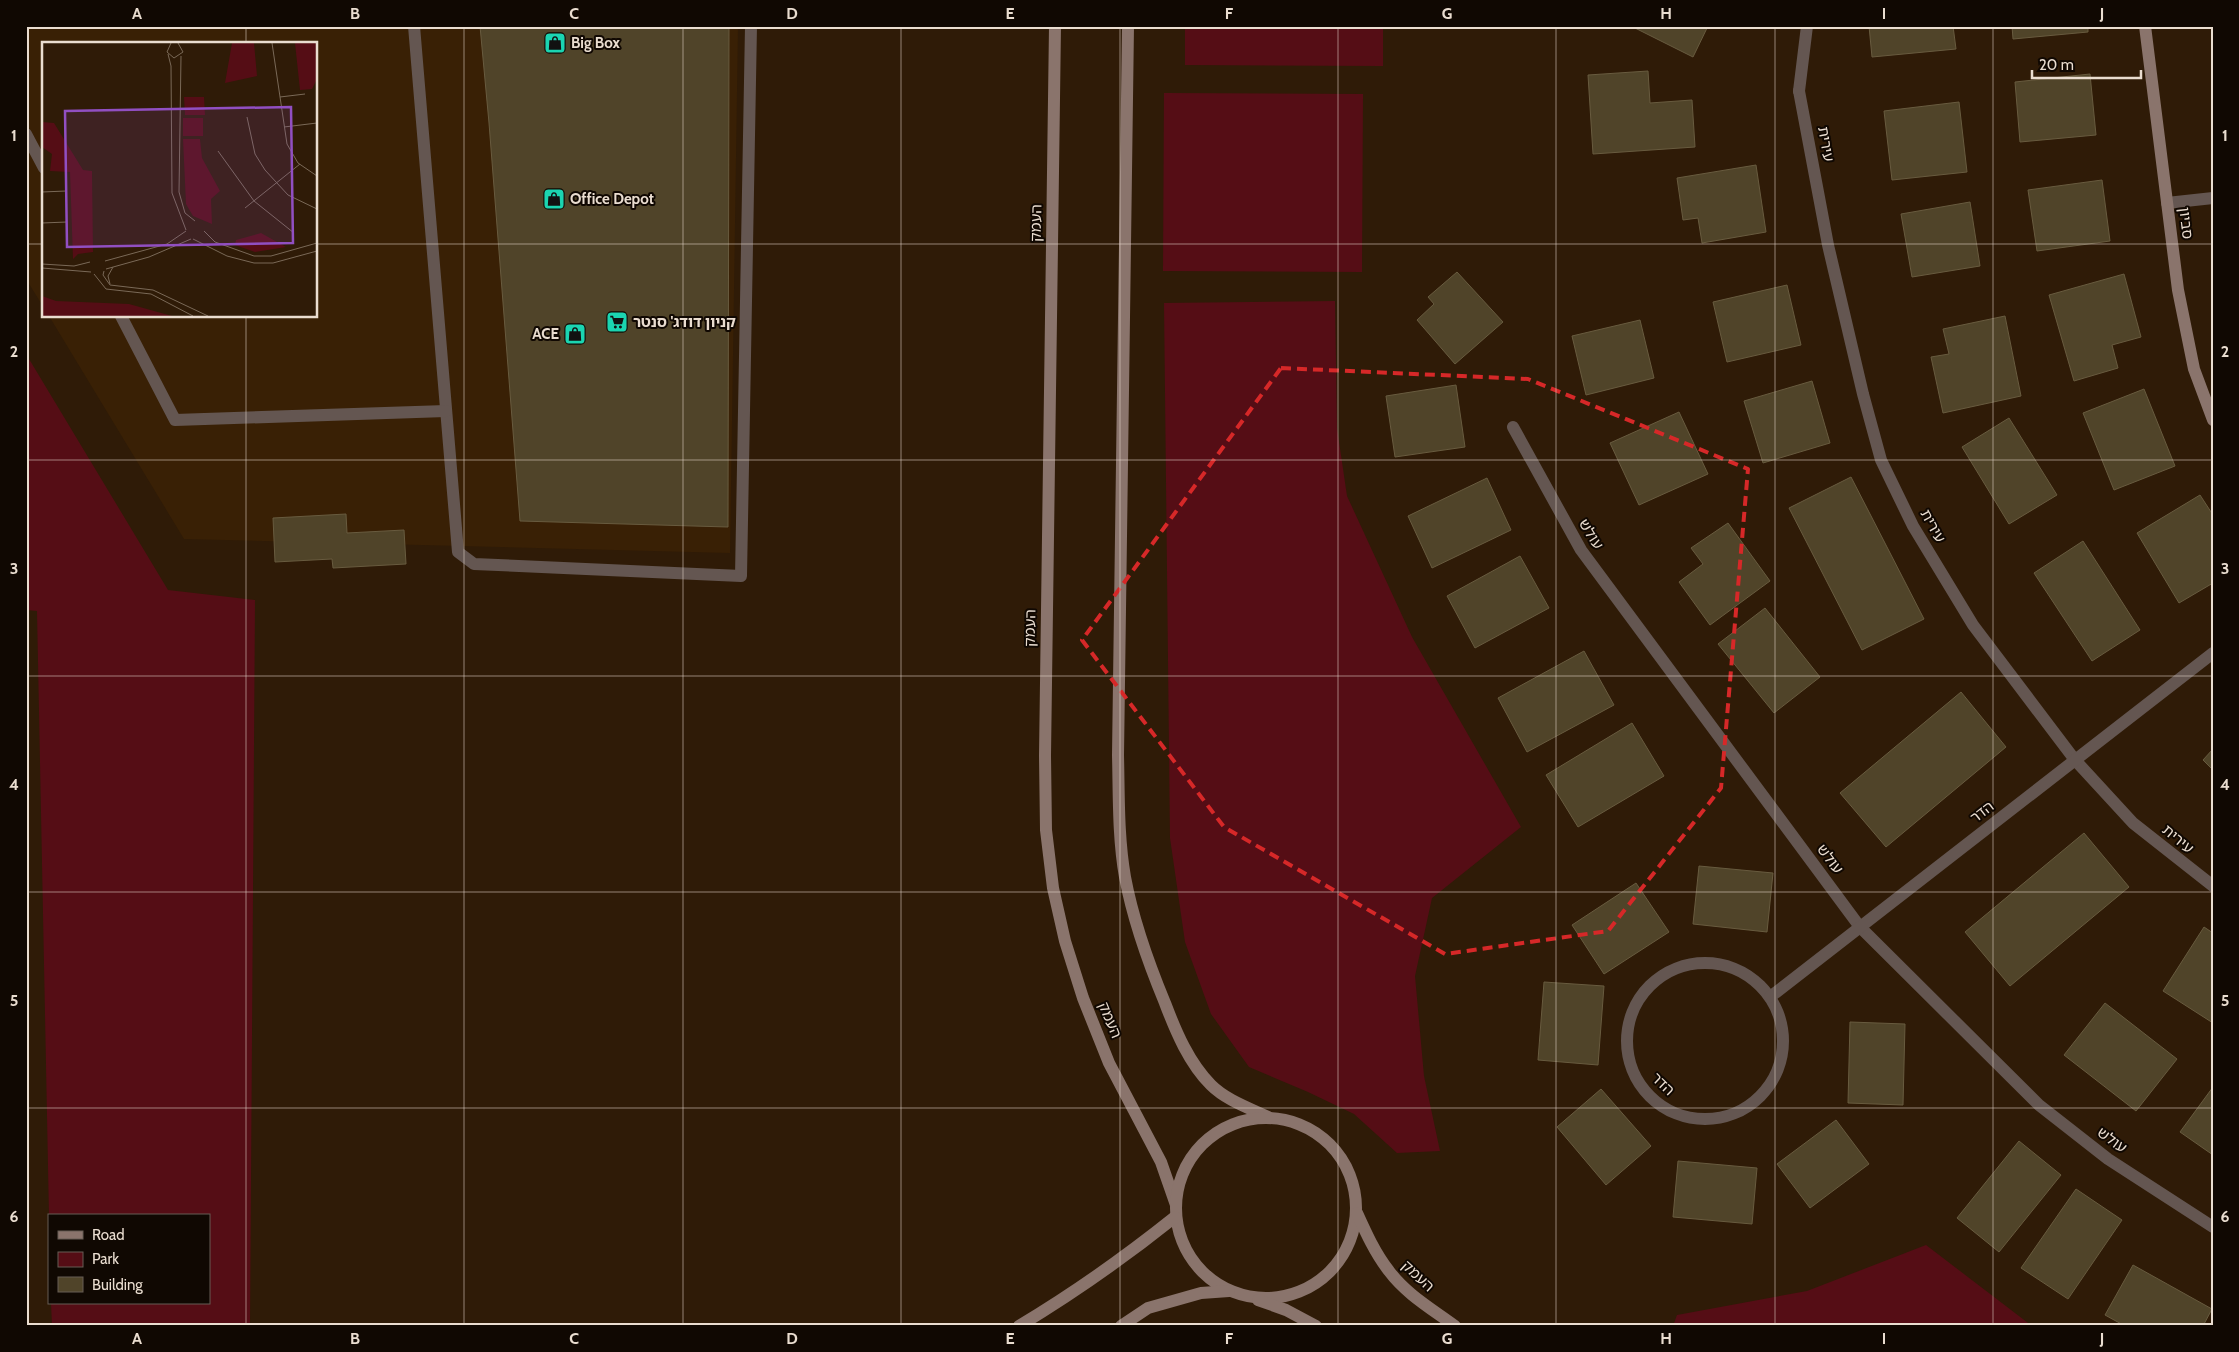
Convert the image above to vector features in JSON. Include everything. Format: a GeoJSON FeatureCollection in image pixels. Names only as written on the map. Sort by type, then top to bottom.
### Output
{"type":"FeatureCollection","features":[{"type":"Feature","properties":{"kind":"main road","name":"העמק"},"geometry":{"type":"LineString","coordinates":[[1055,26],[1045,756],[1046,830],[1053,888],[1083,998],[1109,1063],[1161,1162],[1184,1248],[1202,1273],[1229,1291]]}},
{"type":"Feature","properties":{"kind":"main road"},"geometry":{"type":"LineString","coordinates":[[1121,1326],[1148,1308],[1201,1293],[1229,1291],[1260,1299],[1292,1295],[1315,1285],[1338,1264],[1353,1236],[1357,1204],[1350,1174],[1326,1139],[1299,1123],[1268,1117],[1237,1103],[1212,1086],[1192,1061],[1176,1032],[1152,973],[1135,922],[1125,876],[1119,825],[1118,755],[1128,26]]}},
{"type":"Feature","properties":{"kind":"main road","name":"סביון"},"geometry":{"type":"LineString","coordinates":[[2146,26],[2178,290],[2194,368],[2213,420]]}},
{"type":"Feature","properties":{"kind":"main road"},"geometry":{"type":"LineString","coordinates":[[1019,1326],[1061,1301],[1131,1252],[1175,1211],[1177,1185],[1190,1156],[1208,1137],[1236,1122],[1268,1117]]}},
{"type":"Feature","properties":{"kind":"main road","name":"העמק"},"geometry":{"type":"LineString","coordinates":[[1356,1213],[1374,1249],[1390,1272],[1414,1297],[1455,1326]]}},
{"type":"Feature","properties":{"kind":"main road"},"geometry":{"type":"LineString","coordinates":[[1247,1295],[1286,1310],[1316,1326]]}},
{"type":"Feature","properties":{"kind":"street"},"geometry":{"type":"LineString","coordinates":[[414,26],[458,552],[474,564],[741,576],[751,26]]}},
{"type":"Feature","properties":{"kind":"street","name":"עירית"},"geometry":{"type":"LineString","coordinates":[[1807,26],[1799,90],[1828,245],[1862,394],[1881,460],[1913,526],[1973,626],[2075,760],[2133,822],[2213,886]]}},
{"type":"Feature","properties":{"kind":"street"},"geometry":{"type":"LineString","coordinates":[[26,134],[42,164]]}},
{"type":"Feature","properties":{"kind":"street"},"geometry":{"type":"LineString","coordinates":[[2167,203],[2213,198]]}},
{"type":"Feature","properties":{"kind":"street"},"geometry":{"type":"LineString","coordinates":[[122,318],[174,420],[446,411]]}},
{"type":"Feature","properties":{"kind":"street","name":"עולש"},"geometry":{"type":"LineString","coordinates":[[1513,427],[1581,550],[1860,927],[2039,1105],[2108,1158],[2213,1227]]}},
{"type":"Feature","properties":{"kind":"street","name":"הדר"},"geometry":{"type":"LineString","coordinates":[[1770,996],[2213,653]]}},
{"type":"Feature","properties":{"kind":"street","name":"הדר"},"geometry":{"type":"LineString","coordinates":[[1710,963],[1736,969],[1759,984],[1770,996],[1782,1022],[1784,1049],[1776,1075],[1761,1097],[1738,1113],[1721,1118],[1693,1119],[1667,1110],[1646,1094],[1637,1081],[1627,1056],[1627,1028],[1636,1003],[1658,978],[1683,966],[1710,963]]}},
{"type":"Feature","properties":{"kind":"highlighted area"},"geometry":{"type":"Polygon","coordinates":[[[1281,368],[1528,379],[1748,469],[1721,788],[1608,931],[1445,954],[1224,827],[1082,640],[1281,368]]]}},
{"type":"Feature","properties":{"kind":"shaded area"},"geometry":{"type":"Polygon","coordinates":[[[26,26],[738,26],[730,553],[184,539],[50,318],[318,318],[318,42],[42,42],[42,305],[26,279],[26,26]]]}},
{"type":"Feature","properties":{"kind":"green space"},"geometry":{"type":"Polygon","coordinates":[[[1185,26],[1383,26],[1383,66],[1185,65],[1185,26]]]}},
{"type":"Feature","properties":{"kind":"green space"},"geometry":{"type":"Polygon","coordinates":[[[1164,93],[1363,94],[1362,272],[1163,271],[1164,93]]]}},
{"type":"Feature","properties":{"kind":"green space"},"geometry":{"type":"Polygon","coordinates":[[[1335,301],[1337,428],[1347,496],[1412,637],[1521,827],[1432,898],[1415,976],[1424,1076],[1440,1151],[1397,1153],[1354,1114],[1249,1067],[1211,1014],[1185,942],[1170,838],[1164,303],[1335,301]]]}},
{"type":"Feature","properties":{"kind":"green space"},"geometry":{"type":"Polygon","coordinates":[[[26,354],[168,590],[255,600],[250,1326],[52,1326],[51,1304],[210,1304],[210,1214],[49,1214],[37,611],[26,610],[26,354]]]}},
{"type":"Feature","properties":{"kind":"green space"},"geometry":{"type":"Polygon","coordinates":[[[1926,1245],[2032,1326],[1673,1326],[1677,1315],[1807,1291],[1926,1245]]]}},
{"type":"Feature","properties":{"kind":"building","name":"קניון דודג' סנטר"},"geometry":{"type":"Polygon","coordinates":[[[480,26],[729,26],[728,527],[520,521],[480,26]]]}},
{"type":"Feature","properties":{"kind":"building"},"geometry":{"type":"Polygon","coordinates":[[[1631,26],[1708,26],[1693,57],[1631,26]]]}},
{"type":"Feature","properties":{"kind":"building"},"geometry":{"type":"Polygon","coordinates":[[[1869,26],[1953,26],[1956,49],[1872,57],[1869,26]]]}},
{"type":"Feature","properties":{"kind":"building"},"geometry":{"type":"Polygon","coordinates":[[[2012,26],[2088,26],[2088,32],[2013,39],[2012,26]]]}},
{"type":"Feature","properties":{"kind":"building"},"geometry":{"type":"Polygon","coordinates":[[[1648,71],[1650,103],[1692,100],[1695,147],[1593,154],[1588,75],[1648,71]]]}},
{"type":"Feature","properties":{"kind":"building"},"geometry":{"type":"Polygon","coordinates":[[[2090,74],[2096,135],[2020,142],[2015,82],[2090,74]]]}},
{"type":"Feature","properties":{"kind":"building"},"geometry":{"type":"Polygon","coordinates":[[[1959,102],[1967,172],[1892,180],[1884,111],[1959,102]]]}},
{"type":"Feature","properties":{"kind":"building"},"geometry":{"type":"Polygon","coordinates":[[[1756,165],[1766,232],[1702,243],[1698,218],[1683,220],[1677,178],[1756,165]]]}},
{"type":"Feature","properties":{"kind":"building"},"geometry":{"type":"Polygon","coordinates":[[[2102,180],[2110,241],[2037,251],[2028,190],[2102,180]]]}},
{"type":"Feature","properties":{"kind":"building"},"geometry":{"type":"Polygon","coordinates":[[[1970,202],[1980,266],[1912,277],[1901,214],[1970,202]]]}},
{"type":"Feature","properties":{"kind":"building"},"geometry":{"type":"Polygon","coordinates":[[[1457,272],[1503,322],[1455,364],[1417,320],[1434,304],[1428,297],[1457,272]]]}},
{"type":"Feature","properties":{"kind":"building"},"geometry":{"type":"Polygon","coordinates":[[[2124,274],[2141,337],[2112,345],[2118,368],[2074,381],[2049,295],[2124,274]]]}},
{"type":"Feature","properties":{"kind":"building"},"geometry":{"type":"Polygon","coordinates":[[[1787,285],[1801,345],[1727,362],[1713,302],[1787,285]]]}},
{"type":"Feature","properties":{"kind":"building"},"geometry":{"type":"Polygon","coordinates":[[[2005,316],[2021,396],[1943,413],[1931,357],[1949,354],[1943,329],[2005,316]]]}},
{"type":"Feature","properties":{"kind":"building"},"geometry":{"type":"Polygon","coordinates":[[[1640,320],[1654,378],[1586,395],[1572,336],[1640,320]]]}},
{"type":"Feature","properties":{"kind":"building"},"geometry":{"type":"Polygon","coordinates":[[[1812,381],[1830,443],[1763,463],[1744,401],[1812,381]]]}},
{"type":"Feature","properties":{"kind":"building"},"geometry":{"type":"Polygon","coordinates":[[[1456,385],[1465,447],[1395,457],[1386,396],[1456,385]]]}},
{"type":"Feature","properties":{"kind":"building"},"geometry":{"type":"Polygon","coordinates":[[[2144,389],[2175,466],[2114,490],[2083,413],[2144,389]]]}},
{"type":"Feature","properties":{"kind":"building"},"geometry":{"type":"Polygon","coordinates":[[[1679,412],[1708,474],[1639,505],[1610,443],[1679,412]]]}},
{"type":"Feature","properties":{"kind":"building"},"geometry":{"type":"Polygon","coordinates":[[[2009,418],[2057,495],[2009,524],[1962,447],[2009,418]]]}},
{"type":"Feature","properties":{"kind":"building"},"geometry":{"type":"Polygon","coordinates":[[[1851,477],[1924,619],[1862,650],[1789,508],[1851,477]]]}},
{"type":"Feature","properties":{"kind":"building"},"geometry":{"type":"Polygon","coordinates":[[[1487,478],[1511,530],[1432,568],[1408,516],[1487,478]]]}},
{"type":"Feature","properties":{"kind":"building"},"geometry":{"type":"Polygon","coordinates":[[[2200,495],[2213,515],[2213,583],[2179,603],[2137,533],[2200,495]]]}},
{"type":"Feature","properties":{"kind":"building"},"geometry":{"type":"Polygon","coordinates":[[[346,514],[347,533],[404,530],[406,564],[333,568],[332,559],[275,562],[273,518],[346,514]]]}},
{"type":"Feature","properties":{"kind":"building"},"geometry":{"type":"Polygon","coordinates":[[[1728,523],[1770,581],[1710,625],[1679,582],[1703,564],[1691,548],[1728,523]]]}},
{"type":"Feature","properties":{"kind":"building"},"geometry":{"type":"Polygon","coordinates":[[[2083,541],[2140,630],[2092,661],[2034,573],[2083,541]]]}},
{"type":"Feature","properties":{"kind":"building"},"geometry":{"type":"Polygon","coordinates":[[[1520,556],[1549,608],[1475,648],[1447,596],[1520,556]]]}},
{"type":"Feature","properties":{"kind":"building"},"geometry":{"type":"Polygon","coordinates":[[[1765,608],[1820,677],[1774,713],[1718,644],[1765,608]]]}},
{"type":"Feature","properties":{"kind":"building"},"geometry":{"type":"Polygon","coordinates":[[[1584,651],[1614,705],[1527,752],[1498,698],[1584,651]]]}},
{"type":"Feature","properties":{"kind":"building"},"geometry":{"type":"Polygon","coordinates":[[[1961,692],[2006,747],[1886,847],[1840,793],[1961,692]]]}},
{"type":"Feature","properties":{"kind":"building"},"geometry":{"type":"Polygon","coordinates":[[[1632,723],[1664,776],[1578,827],[1546,775],[1632,723]]]}},
{"type":"Feature","properties":{"kind":"building"},"geometry":{"type":"Polygon","coordinates":[[[2213,749],[2213,770],[2203,760],[2213,749]]]}},
{"type":"Feature","properties":{"kind":"building"},"geometry":{"type":"Polygon","coordinates":[[[2084,833],[2129,887],[2010,986],[1965,932],[2084,833]]]}},
{"type":"Feature","properties":{"kind":"building"},"geometry":{"type":"Polygon","coordinates":[[[1699,866],[1773,873],[1767,932],[1693,924],[1699,866]]]}},
{"type":"Feature","properties":{"kind":"building"},"geometry":{"type":"Polygon","coordinates":[[[1636,883],[1669,932],[1604,974],[1572,925],[1636,883]]]}},
{"type":"Feature","properties":{"kind":"building"},"geometry":{"type":"Polygon","coordinates":[[[2204,927],[2213,933],[2213,1023],[2163,991],[2204,927]]]}},
{"type":"Feature","properties":{"kind":"building"},"geometry":{"type":"Polygon","coordinates":[[[1544,982],[1604,986],[1598,1065],[1538,1060],[1544,982]]]}},
{"type":"Feature","properties":{"kind":"building"},"geometry":{"type":"Polygon","coordinates":[[[2105,1003],[2177,1059],[2136,1111],[2064,1055],[2105,1003]]]}},
{"type":"Feature","properties":{"kind":"building"},"geometry":{"type":"Polygon","coordinates":[[[1850,1022],[1905,1024],[1903,1105],[1848,1103],[1850,1022]]]}},
{"type":"Feature","properties":{"kind":"building"},"geometry":{"type":"Polygon","coordinates":[[[2213,1087],[2213,1155],[2180,1132],[2213,1087]]]}},
{"type":"Feature","properties":{"kind":"building"},"geometry":{"type":"Polygon","coordinates":[[[1601,1089],[1651,1146],[1606,1185],[1557,1127],[1601,1089]]]}},
{"type":"Feature","properties":{"kind":"building"},"geometry":{"type":"Polygon","coordinates":[[[1836,1120],[1869,1164],[1810,1208],[1777,1164],[1836,1120]]]}},
{"type":"Feature","properties":{"kind":"building"},"geometry":{"type":"Polygon","coordinates":[[[2019,1141],[2061,1175],[1999,1252],[1957,1218],[2019,1141]]]}},
{"type":"Feature","properties":{"kind":"building"},"geometry":{"type":"Polygon","coordinates":[[[1678,1161],[1757,1168],[1752,1224],[1673,1217],[1678,1161]]]}},
{"type":"Feature","properties":{"kind":"building"},"geometry":{"type":"Polygon","coordinates":[[[2076,1189],[2122,1220],[2068,1299],[2021,1268],[2076,1189]]]}},
{"type":"Feature","properties":{"kind":"building"},"geometry":{"type":"Polygon","coordinates":[[[2133,1265],[2212,1309],[2203,1326],[2125,1326],[2105,1315],[2133,1265]]]}},
{"type":"Feature","properties":{"kind":"place","name":"Big Box"},"geometry":{"type":"Point","coordinates":[555,43]}},
{"type":"Feature","properties":{"kind":"place","name":"Office Depot"},"geometry":{"type":"Point","coordinates":[554,199]}},
{"type":"Feature","properties":{"kind":"place","name":"קניון דודג' סנטר"},"geometry":{"type":"Point","coordinates":[617,322]}},
{"type":"Feature","properties":{"kind":"place","name":"ACE"},"geometry":{"type":"Point","coordinates":[575,334]}}]}
